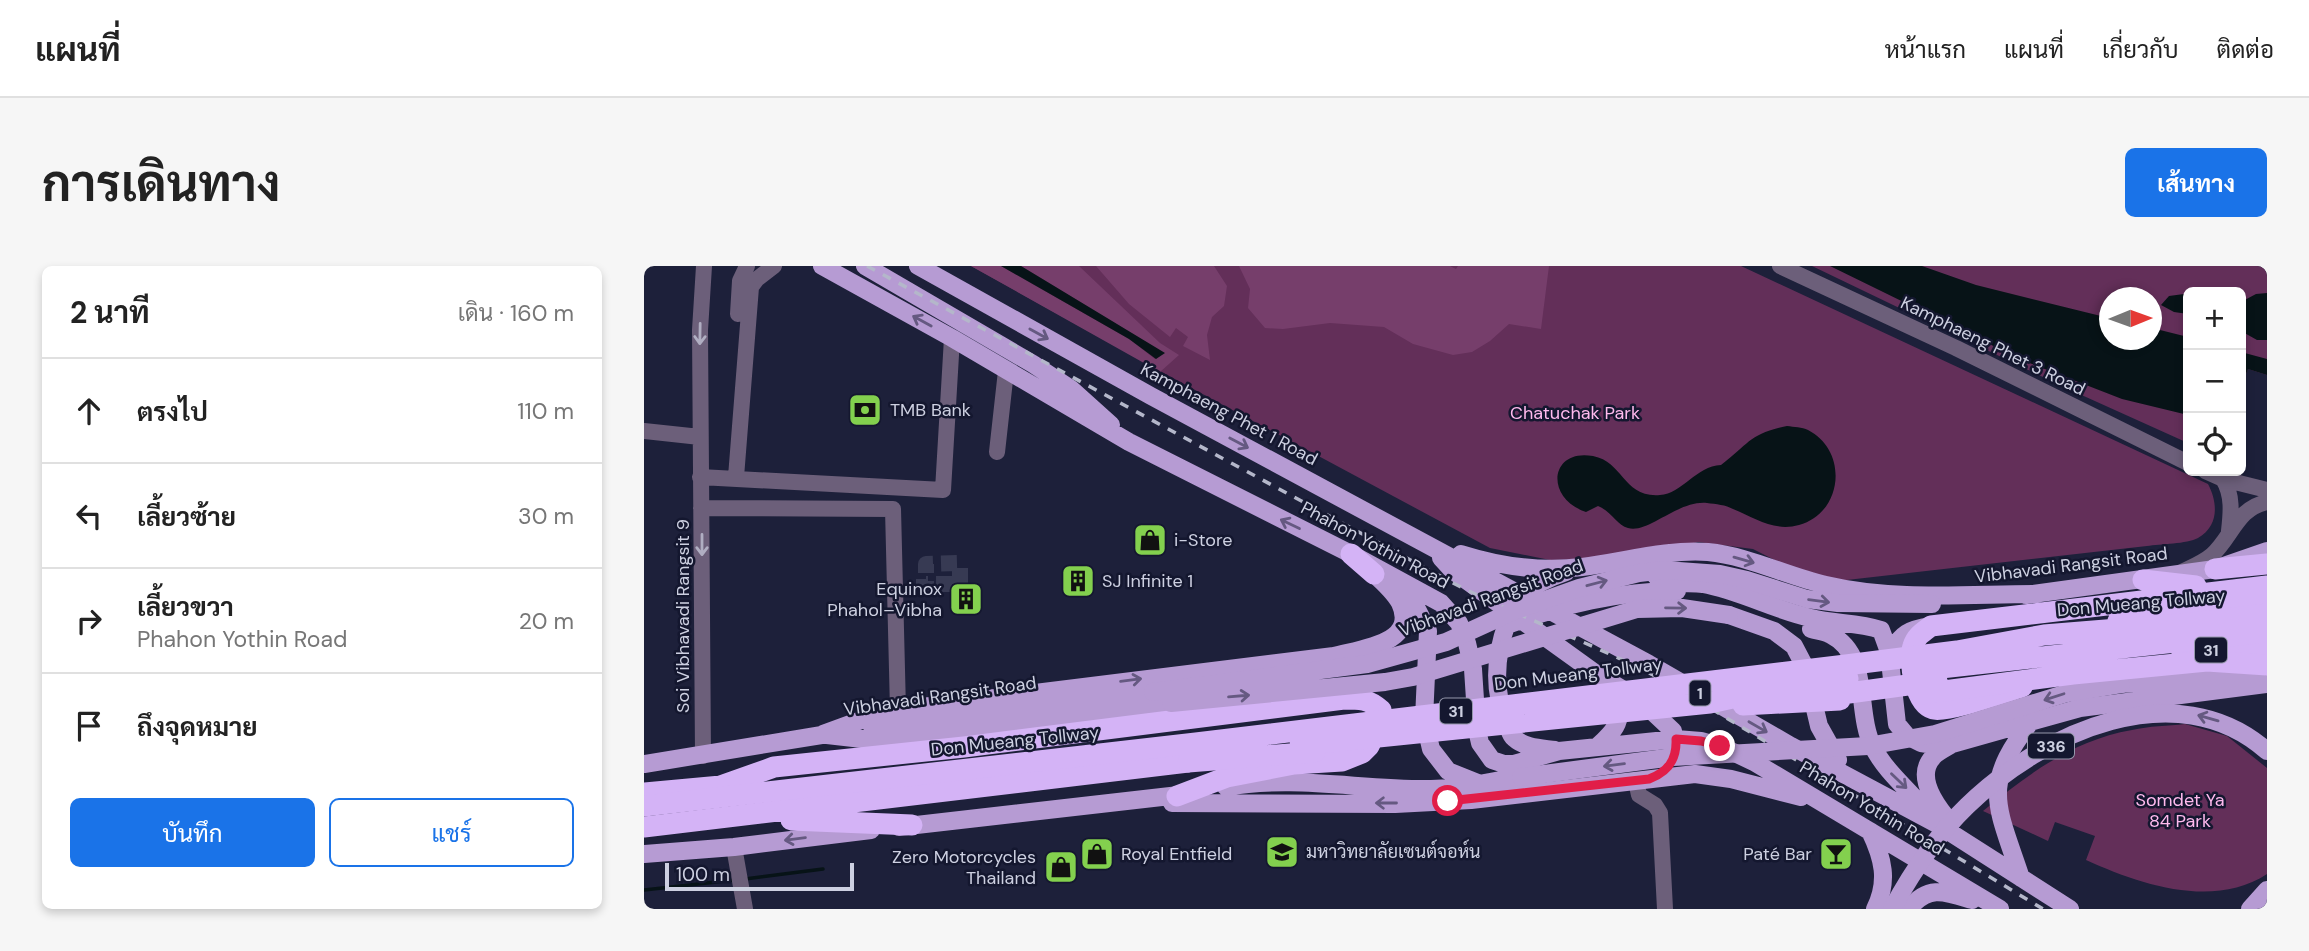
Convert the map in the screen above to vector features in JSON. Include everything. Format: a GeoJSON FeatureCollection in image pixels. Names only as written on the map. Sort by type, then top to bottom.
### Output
{"type":"FeatureCollection","features":[{"type":"Feature","properties":{"kind":"highway"},"geometry":{"type":"LineString","coordinates":[[1352,554],[1374,573]]}},
{"type":"Feature","properties":{"kind":"highway"},"geometry":{"type":"LineString","coordinates":[[2215,569],[2267,564]]}},
{"type":"Feature","properties":{"kind":"highway"},"geometry":{"type":"LineString","coordinates":[[2143,580],[2229,590]]}},
{"type":"Feature","properties":{"kind":"highway"},"geometry":{"type":"LineString","coordinates":[[2267,586],[1931,626],[1917,636],[1912,648],[1912,666],[1917,692],[1925,705],[1934,710],[1951,708],[2041,681],[2267,656]]}},
{"type":"Feature","properties":{"kind":"highway"},"geometry":{"type":"LineString","coordinates":[[2044,635],[2267,598]]}},
{"type":"Feature","properties":{"kind":"highway","name":"31"},"geometry":{"type":"LineString","coordinates":[[644,793],[718,787],[1182,732],[2267,598]]}},
{"type":"Feature","properties":{"kind":"highway","name":"Don Mueang Tollway"},"geometry":{"type":"LineString","coordinates":[[644,806],[1846,665],[1957,651],[2044,635],[2267,614]]}},
{"type":"Feature","properties":{"kind":"highway","name":"Don Mueang Tollway"},"geometry":{"type":"LineString","coordinates":[[644,820],[1188,756],[1710,703],[1769,690],[1840,680],[2267,632]]}},
{"type":"Feature","properties":{"kind":"highway","name":"31"},"geometry":{"type":"LineString","coordinates":[[644,827],[1188,762],[1550,733],[1920,683],[2267,645]]}},
{"type":"Feature","properties":{"kind":"highway"},"geometry":{"type":"LineString","coordinates":[[1710,703],[1757,705],[1904,696],[2073,674],[2207,661],[2265,677]]}},
{"type":"Feature","properties":{"kind":"highway"},"geometry":{"type":"LineString","coordinates":[[718,787],[774,768],[1344,699],[1372,702],[1381,710],[1379,725],[1370,746],[1342,761],[1294,764],[1227,777],[1177,796]]}},
{"type":"Feature","properties":{"kind":"highway"},"geometry":{"type":"LineString","coordinates":[[728,818],[912,825]]}},
{"type":"Feature","properties":{"kind":"main road","name":"Phahon Yothin Road"},"geometry":{"type":"LineString","coordinates":[[822,266],[952,338],[1129,442],[1352,554],[1441,603],[1459,623],[1473,669],[1479,743],[1492,760],[1504,764],[1526,761],[1559,751],[1598,746],[1676,739],[1701,741],[1740,754],[1999,909]]}},
{"type":"Feature","properties":{"kind":"main road","name":"Phahon Yothin Road"},"geometry":{"type":"LineString","coordinates":[[864,266],[1033,364],[1085,401],[1129,442]]}},
{"type":"Feature","properties":{"kind":"main road","name":"Kamphaeng Phet 1 Road"},"geometry":{"type":"LineString","coordinates":[[918,266],[1151,396],[1430,544],[1522,596]]}},
{"type":"Feature","properties":{"kind":"main road"},"geometry":{"type":"LineString","coordinates":[[1430,544],[1508,565],[1550,568],[1579,567],[1669,553],[1709,552],[1731,556],[1825,585],[1857,590],[1935,594],[2038,594]]}},
{"type":"Feature","properties":{"kind":"main road"},"geometry":{"type":"LineString","coordinates":[[1430,544],[1452,570],[1513,619],[1639,699],[1666,722],[1676,739],[1673,762],[1660,775],[1642,780]]}},
{"type":"Feature","properties":{"kind":"main road","name":"Vibhavadi Rangsit Road"},"geometry":{"type":"LineString","coordinates":[[644,764],[954,715],[1367,664],[1446,642],[1514,611],[1579,588],[1639,573],[1665,570],[1720,574],[1807,599],[1849,603],[1932,604],[2038,594],[2215,569],[2267,551]]}},
{"type":"Feature","properties":{"kind":"main road"},"geometry":{"type":"LineString","coordinates":[[1669,553],[1655,568],[1656,576],[1662,581],[1703,584],[1744,594],[1810,618],[1881,629],[1889,652],[1897,724],[1907,736],[1921,743],[1952,744],[2032,720],[2120,701],[2265,677]]}},
{"type":"Feature","properties":{"kind":"main road"},"geometry":{"type":"LineString","coordinates":[[1498,694],[1500,640],[1513,619],[1522,596],[1552,577],[1579,567]]}},
{"type":"Feature","properties":{"kind":"main road"},"geometry":{"type":"LineString","coordinates":[[823,734],[898,710],[1334,656],[1386,642],[1398,633],[1403,616],[1400,603],[1374,573]]}},
{"type":"Feature","properties":{"kind":"main road"},"geometry":{"type":"LineString","coordinates":[[1374,573],[1417,609],[1428,631],[1424,719],[1431,750],[1448,771],[1478,782]]}},
{"type":"Feature","properties":{"kind":"main road"},"geometry":{"type":"LineString","coordinates":[[1513,619],[1583,601],[1641,591],[1683,590],[1728,597],[1834,636],[1854,657],[1866,730],[1872,746],[1882,762],[1915,795],[1937,824]]}},
{"type":"Feature","properties":{"kind":"main road","name":"Phahon Yothin Road"},"geometry":{"type":"LineString","coordinates":[[1522,596],[1937,824],[2065,906],[2084,909]]}},
{"type":"Feature","properties":{"kind":"main road"},"geometry":{"type":"LineString","coordinates":[[823,734],[871,740],[902,739],[1171,703],[1385,682],[1413,677],[1637,609],[1682,608],[1729,615],[1774,631],[1794,646],[1805,667],[1822,733],[1834,755],[1852,777]]}},
{"type":"Feature","properties":{"kind":"main road"},"geometry":{"type":"LineString","coordinates":[[1459,623],[1471,638],[1498,694],[1512,737],[1529,746],[1559,751]]}},
{"type":"Feature","properties":{"kind":"main road"},"geometry":{"type":"LineString","coordinates":[[1834,636],[1838,627],[1849,624]]}},
{"type":"Feature","properties":{"kind":"main road"},"geometry":{"type":"LineString","coordinates":[[1889,652],[1903,634],[1931,626]]}},
{"type":"Feature","properties":{"kind":"main road"},"geometry":{"type":"LineString","coordinates":[[1334,656],[1358,660],[1368,670],[1374,681],[1381,710]]}},
{"type":"Feature","properties":{"kind":"main road"},"geometry":{"type":"LineString","coordinates":[[1595,673],[1612,688],[1620,712],[1613,732],[1598,746]]}},
{"type":"Feature","properties":{"kind":"main road","name":"31"},"geometry":{"type":"LineString","coordinates":[[644,854],[734,847],[1177,796],[1276,781],[1434,789],[1673,757],[1868,746],[1935,734],[2067,693],[2121,684],[2265,677]]}},
{"type":"Feature","properties":{"kind":"main road","name":"336"},"geometry":{"type":"LineString","coordinates":[[1892,909],[1912,874],[1966,807],[2013,770],[2067,738],[2138,715],[2177,712],[2214,719],[2237,729],[2267,751]]}},
{"type":"Feature","properties":{"kind":"main road"},"geometry":{"type":"LineString","coordinates":[[2021,878],[2001,817],[1996,792],[2004,761],[2012,744],[2032,720]]}},
{"type":"Feature","properties":{"kind":"main road"},"geometry":{"type":"LineString","coordinates":[[1647,742],[1673,762],[1695,774]]}},
{"type":"Feature","properties":{"kind":"main road"},"geometry":{"type":"LineString","coordinates":[[1952,744],[1933,757],[1928,766],[1927,788],[1941,811],[1969,844]]}},
{"type":"Feature","properties":{"kind":"main road"},"geometry":{"type":"LineString","coordinates":[[1155,798],[1188,804],[1395,804],[1471,800],[1695,774],[1731,779],[1822,803]]}},
{"type":"Feature","properties":{"kind":"main road"},"geometry":{"type":"LineString","coordinates":[[1870,831],[1879,849],[1884,869],[1882,891],[1875,909]]}},
{"type":"Feature","properties":{"kind":"main road"},"geometry":{"type":"LineString","coordinates":[[2250,909],[2267,890]]}},
{"type":"Feature","properties":{"kind":"main road"},"geometry":{"type":"LineString","coordinates":[[1909,909],[1919,899],[1935,891],[1943,891],[1999,909]]}},
{"type":"Feature","properties":{"kind":"street","name":"Soi Vibhavadi Rangsit 9"},"geometry":{"type":"LineString","coordinates":[[703,756],[700,330],[704,266]]}},
{"type":"Feature","properties":{"kind":"street","name":"Kamphaeng Phet 3 Road"},"geometry":{"type":"LineString","coordinates":[[1780,266],[1956,348],[2183,461]]}},
{"type":"Feature","properties":{"kind":"street"},"geometry":{"type":"LineString","coordinates":[[732,477],[751,286],[758,268]]}},
{"type":"Feature","properties":{"kind":"street"},"geometry":{"type":"LineString","coordinates":[[700,477],[943,490],[952,338]]}},
{"type":"Feature","properties":{"kind":"street"},"geometry":{"type":"LineString","coordinates":[[997,452],[1006,370]]}},
{"type":"Feature","properties":{"kind":"street"},"geometry":{"type":"LineString","coordinates":[[644,431],[700,438]]}},
{"type":"Feature","properties":{"kind":"street"},"geometry":{"type":"LineString","coordinates":[[2216,476],[2267,490]]}},
{"type":"Feature","properties":{"kind":"street"},"geometry":{"type":"LineString","coordinates":[[2223,479],[2229,488],[2231,504],[2229,531]]}},
{"type":"Feature","properties":{"kind":"street"},"geometry":{"type":"LineString","coordinates":[[2179,574],[2212,555],[2245,511],[2267,502]]}},
{"type":"Feature","properties":{"kind":"street"},"geometry":{"type":"LineString","coordinates":[[701,508],[893,509],[898,710]]}},
{"type":"Feature","properties":{"kind":"street"},"geometry":{"type":"LineString","coordinates":[[1642,780],[1639,795],[1655,805],[1660,813],[1665,909]]}},
{"type":"Feature","properties":{"kind":"street"},"geometry":{"type":"LineString","coordinates":[[734,847],[745,909]]}},
{"type":"Feature","properties":{"kind":"green space","name":"Chatuchak Park"},"geometry":{"type":"Polygon","coordinates":[[[971,266],[1741,266],[2183,472],[2183,476],[2191,476],[2208,484],[2214,499],[2215,514],[2205,533],[2187,542],[1838,581],[1798,572],[1753,549],[1698,542],[1628,558],[1550,560],[1490,548],[1169,376],[971,266]]]}},
{"type":"Feature","properties":{"kind":"green space"},"geometry":{"type":"Polygon","coordinates":[[[1812,266],[2267,266],[2267,375],[2248,369],[2246,374],[2246,287],[2183,287],[2183,441],[2066,388],[1812,266]]]}},
{"type":"Feature","properties":{"kind":"green space","name":"Somdet Ya 84 Park"},"geometry":{"type":"Polygon","coordinates":[[[2185,724],[2227,736],[2267,768],[2267,874],[2246,884],[2201,892],[2153,885],[2086,860],[2095,836],[2055,822],[2048,841],[1983,811],[2034,772],[2090,742],[2138,729],[2185,724]]]}},
{"type":"Feature","properties":{"kind":"shaded area"},"geometry":{"type":"Polygon","coordinates":[[[971,266],[1001,266],[1129,339],[1155,359],[1164,353],[1021,266],[1079,266],[1160,343],[1179,355],[1160,372],[971,266]]]}},
{"type":"Feature","properties":{"kind":"shaded area"},"geometry":{"type":"Polygon","coordinates":[[[1001,266],[1021,266],[1165,353],[1156,359],[1129,339],[1001,266]]]}},
{"type":"Feature","properties":{"kind":"shaded area"},"geometry":{"type":"Polygon","coordinates":[[[1096,266],[1214,266],[1227,286],[1224,306],[1212,317],[1207,335],[1210,360],[1183,346],[1188,337],[1176,328],[1170,337],[1129,304],[1096,266]]]}},
{"type":"Feature","properties":{"kind":"shaded area"},"geometry":{"type":"Polygon","coordinates":[[[1239,266],[1450,266],[1456,269],[1458,266],[1549,266],[1541,329],[1509,324],[1472,352],[1453,355],[1413,344],[1384,327],[1330,323],[1283,329],[1265,328],[1248,308],[1250,289],[1239,266]]]}},
{"type":"Feature","properties":{"kind":"shaded area"},"geometry":{"type":"Polygon","coordinates":[[[1830,266],[1922,266],[1976,285],[2099,316],[2099,350],[2162,350],[2162,330],[2183,336],[2183,414],[2122,399],[2022,360],[1830,266]]]}},
{"type":"Feature","properties":{"kind":"shaded area"},"geometry":{"type":"Polygon","coordinates":[[[2267,293],[2267,340],[2257,340],[2246,334],[2246,299],[2256,294],[2267,293]]]}},
{"type":"Feature","properties":{"kind":"shaded area"},"geometry":{"type":"Polygon","coordinates":[[[2183,294],[2183,313],[2162,306],[2169,296],[2183,294]]]}},
{"type":"Feature","properties":{"kind":"shaded area"},"geometry":{"type":"Polygon","coordinates":[[[2246,353],[2267,359],[2267,375],[2248,369],[2246,374],[2246,353]]]}},
{"type":"Feature","properties":{"kind":"shaded area"},"geometry":{"type":"Polygon","coordinates":[[[1787,426],[1806,429],[1821,440],[1830,452],[1835,466],[1832,495],[1825,508],[1814,518],[1799,525],[1781,527],[1727,507],[1696,503],[1645,526],[1628,528],[1598,506],[1586,512],[1572,505],[1558,486],[1561,467],[1568,459],[1593,456],[1611,465],[1638,491],[1660,495],[1668,493],[1704,470],[1721,465],[1757,436],[1787,426]]]}},
{"type":"Feature","properties":{"kind":"waterway"},"geometry":{"type":"LineString","coordinates":[[745,879],[823,869]]}},
{"type":"Feature","properties":{"kind":"waterway"},"geometry":{"type":"LineString","coordinates":[[644,890],[734,880]]}},
{"type":"Feature","properties":{"kind":"tunnel"},"geometry":{"type":"LineString","coordinates":[[916,587],[926,587],[926,564],[960,563],[960,584],[926,584]]}},
{"type":"Feature","properties":{"kind":"railway"},"geometry":{"type":"LineString","coordinates":[[867,266],[1453,583],[1667,682],[2043,909]]}},
{"type":"Feature","properties":{"kind":"place","name":"TMB Bank"},"geometry":{"type":"Point","coordinates":[865,410]}},
{"type":"Feature","properties":{"kind":"place","name":"i-Store"},"geometry":{"type":"Point","coordinates":[1150,540]}},
{"type":"Feature","properties":{"kind":"place","name":"SJ Infinite 1"},"geometry":{"type":"Point","coordinates":[1078,581]}},
{"type":"Feature","properties":{"kind":"place","name":"Equinox Phahol–Vibha"},"geometry":{"type":"Point","coordinates":[966,599]}},
{"type":"Feature","properties":{"kind":"place","name":"มหาวิทยาลัยเซนต์จอห์น"},"geometry":{"type":"Point","coordinates":[1282,852]}},
{"type":"Feature","properties":{"kind":"place","name":"Royal Entfield"},"geometry":{"type":"Point","coordinates":[1097,854]}},
{"type":"Feature","properties":{"kind":"place","name":"Paté Bar"},"geometry":{"type":"Point","coordinates":[1836,854]}},
{"type":"Feature","properties":{"kind":"place","name":"Zero Motorcycles Thailand"},"geometry":{"type":"Point","coordinates":[1061,867]}},
{"type":"Feature","properties":{"kind":"route"},"geometry":{"type":"LineString","coordinates":[[1448,801],[1649,779],[1660,775],[1673,762],[1676,739],[1720,746]]}}]}
